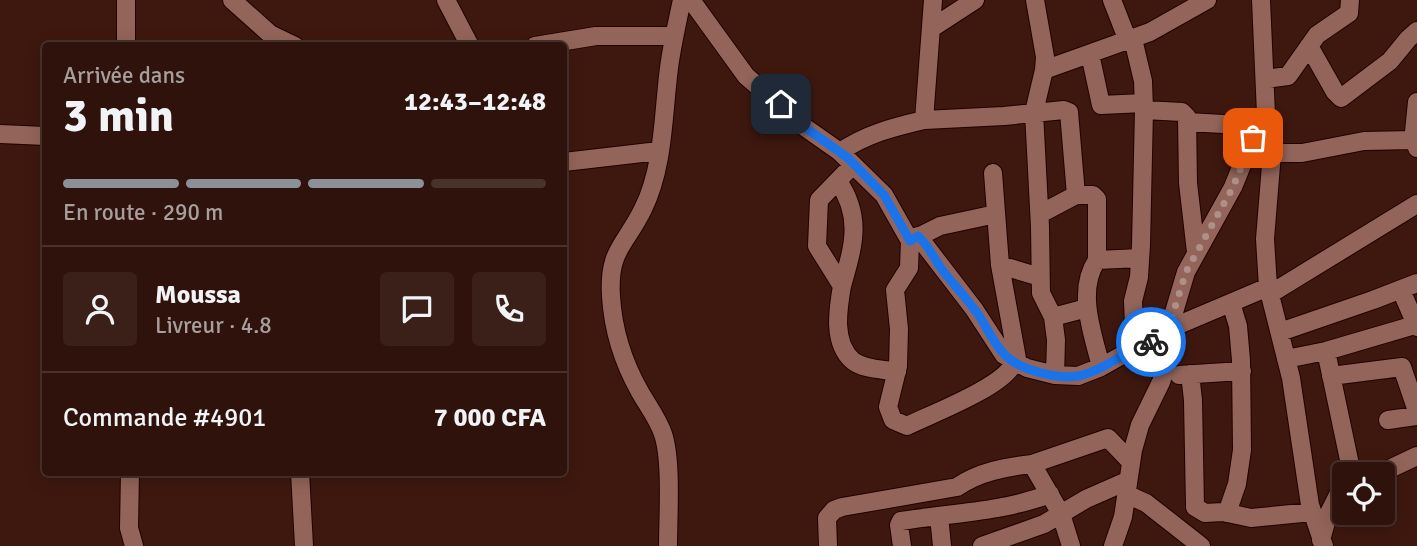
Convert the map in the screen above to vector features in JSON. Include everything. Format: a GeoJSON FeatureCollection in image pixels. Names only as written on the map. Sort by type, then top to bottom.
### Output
{"type":"FeatureCollection","features":[{"type":"Feature","properties":{"kind":"street"},"geometry":{"type":"LineString","coordinates":[[125,42],[126,0]]}},
{"type":"Feature","properties":{"kind":"street"},"geometry":{"type":"LineString","coordinates":[[232,0],[265,39]]}},
{"type":"Feature","properties":{"kind":"street"},"geometry":{"type":"LineString","coordinates":[[446,0],[468,42]]}},
{"type":"Feature","properties":{"kind":"street"},"geometry":{"type":"LineString","coordinates":[[668,546],[664,436],[620,347],[614,327],[610,269],[620,245],[643,209],[654,182],[674,36],[682,0]]}},
{"type":"Feature","properties":{"kind":"street"},"geometry":{"type":"LineString","coordinates":[[691,0],[746,76],[803,126],[840,152],[884,195],[914,239],[974,309],[998,347],[1016,363],[1055,375],[1078,376],[1101,367],[1231,303],[1269,291],[1417,204]]}},
{"type":"Feature","properties":{"kind":"street"},"geometry":{"type":"LineString","coordinates":[[924,120],[933,0]]}},
{"type":"Feature","properties":{"kind":"street"},"geometry":{"type":"LineString","coordinates":[[932,28],[975,0]]}},
{"type":"Feature","properties":{"kind":"street"},"geometry":{"type":"LineString","coordinates":[[1035,0],[1044,56],[1044,70],[1034,112],[1040,215],[1040,277],[1042,296],[1053,317],[1056,340],[1055,375]]}},
{"type":"Feature","properties":{"kind":"street"},"geometry":{"type":"LineString","coordinates":[[1112,0],[1130,40],[1143,81],[1140,258],[1133,301],[1135,348]]}},
{"type":"Feature","properties":{"kind":"street"},"geometry":{"type":"LineString","coordinates":[[1261,0],[1265,79],[1263,120],[1272,153],[1265,239],[1269,291],[1286,359],[1311,509],[1322,543]]}},
{"type":"Feature","properties":{"kind":"street"},"geometry":{"type":"LineString","coordinates":[[1265,79],[1286,78],[1323,29],[1348,14],[1350,0]]}},
{"type":"Feature","properties":{"kind":"street"},"geometry":{"type":"LineString","coordinates":[[1044,70],[1157,29],[1204,1]]}},
{"type":"Feature","properties":{"kind":"street"},"geometry":{"type":"LineString","coordinates":[[1309,46],[1335,92],[1341,97],[1390,61],[1417,31]]}},
{"type":"Feature","properties":{"kind":"street"},"geometry":{"type":"LineString","coordinates":[[559,42],[596,36],[674,36]]}},
{"type":"Feature","properties":{"kind":"street"},"geometry":{"type":"LineString","coordinates":[[1090,54],[1101,105],[1144,106],[1182,112],[1187,117],[1188,183],[1196,252]]}},
{"type":"Feature","properties":{"kind":"street"},"geometry":{"type":"LineString","coordinates":[[1272,153],[1302,153],[1364,141],[1416,144],[1417,102]]}},
{"type":"Feature","properties":{"kind":"street"},"geometry":{"type":"LineString","coordinates":[[840,152],[855,141],[881,131],[924,120],[1064,110],[1069,113],[1076,195]]}},
{"type":"Feature","properties":{"kind":"street"},"geometry":{"type":"LineString","coordinates":[[1186,122],[1263,120]]}},
{"type":"Feature","properties":{"kind":"street"},"geometry":{"type":"LineString","coordinates":[[1113,546],[1123,517],[1130,461],[1140,425],[1163,376],[1169,333],[1186,272],[1233,187],[1263,120]]}},
{"type":"Feature","properties":{"kind":"street"},"geometry":{"type":"LineString","coordinates":[[0,134],[42,136]]}},
{"type":"Feature","properties":{"kind":"street"},"geometry":{"type":"LineString","coordinates":[[567,162],[659,151]]}},
{"type":"Feature","properties":{"kind":"street"},"geometry":{"type":"LineString","coordinates":[[842,286],[817,246],[819,200],[853,165]]}},
{"type":"Feature","properties":{"kind":"street"},"geometry":{"type":"LineString","coordinates":[[914,239],[909,268],[895,289],[899,329],[897,372],[888,410],[893,420],[907,426],[1000,380],[1016,363],[1000,265],[993,173]]}},
{"type":"Feature","properties":{"kind":"street"},"geometry":{"type":"LineString","coordinates":[[838,181],[849,204],[854,231],[838,307],[839,332],[851,358],[861,365],[897,372]]}},
{"type":"Feature","properties":{"kind":"street"},"geometry":{"type":"LineString","coordinates":[[1040,215],[1076,195],[1093,195],[1097,199],[1097,260],[1091,270],[1087,308],[1101,367]]}},
{"type":"Feature","properties":{"kind":"street"},"geometry":{"type":"LineString","coordinates":[[914,239],[940,226],[996,214]]}},
{"type":"Feature","properties":{"kind":"street"},"geometry":{"type":"LineString","coordinates":[[1097,260],[1140,258]]}},
{"type":"Feature","properties":{"kind":"street"},"geometry":{"type":"LineString","coordinates":[[1000,265],[1040,277]]}},
{"type":"Feature","properties":{"kind":"street"},"geometry":{"type":"LineString","coordinates":[[1280,332],[1409,286],[1416,326],[1286,359]]}},
{"type":"Feature","properties":{"kind":"street"},"geometry":{"type":"LineString","coordinates":[[1227,513],[1241,464],[1242,371],[1238,326],[1231,303]]}},
{"type":"Feature","properties":{"kind":"street"},"geometry":{"type":"LineString","coordinates":[[1053,317],[1087,308]]}},
{"type":"Feature","properties":{"kind":"street"},"geometry":{"type":"LineString","coordinates":[[1326,351],[1349,462]]}},
{"type":"Feature","properties":{"kind":"street"},"geometry":{"type":"LineString","coordinates":[[1331,376],[1402,367],[1417,414],[1388,420]]}},
{"type":"Feature","properties":{"kind":"street"},"geometry":{"type":"LineString","coordinates":[[1163,376],[1242,371]]}},
{"type":"Feature","properties":{"kind":"street"},"geometry":{"type":"LineString","coordinates":[[1190,374],[1195,455],[1193,505],[1203,513],[1267,517],[1311,509],[1332,496]]}},
{"type":"Feature","properties":{"kind":"street"},"geometry":{"type":"LineString","coordinates":[[828,546],[827,518],[834,510],[842,507],[957,487],[969,478],[981,474],[1032,464],[1108,438],[1130,461]]}},
{"type":"Feature","properties":{"kind":"street"},"geometry":{"type":"LineString","coordinates":[[1395,466],[1417,456]]}},
{"type":"Feature","properties":{"kind":"street"},"geometry":{"type":"LineString","coordinates":[[1032,464],[1061,514],[1071,546]]}},
{"type":"Feature","properties":{"kind":"street"},"geometry":{"type":"LineString","coordinates":[[130,476],[129,528],[134,546]]}},
{"type":"Feature","properties":{"kind":"street"},"geometry":{"type":"LineString","coordinates":[[300,476],[304,546]]}},
{"type":"Feature","properties":{"kind":"street"},"geometry":{"type":"LineString","coordinates":[[987,545],[1026,531],[1086,499],[1126,487]]}},
{"type":"Feature","properties":{"kind":"street"},"geometry":{"type":"LineString","coordinates":[[1126,487],[1201,546]]}},
{"type":"Feature","properties":{"kind":"street"},"geometry":{"type":"LineString","coordinates":[[902,546],[900,522],[1011,506],[1050,494]]}},
{"type":"Feature","properties":{"kind":"street"},"geometry":{"type":"LineString","coordinates":[[1322,543],[1332,507]]}},
{"type":"Feature","properties":{"kind":"street"},"geometry":{"type":"LineString","coordinates":[[939,516],[942,546]]}},
{"type":"Feature","properties":{"kind":"way so far"},"geometry":{"type":"LineString","coordinates":[[1151,342],[1169,336],[1170,323],[1186,272],[1233,187],[1253,138]]}},
{"type":"Feature","properties":{"kind":"route"},"geometry":{"type":"LineString","coordinates":[[781,104],[803,126],[848,158],[884,195],[910,241],[918,236],[927,245],[998,347],[1014,362],[1055,375],[1078,376],[1151,342]]}}]}
